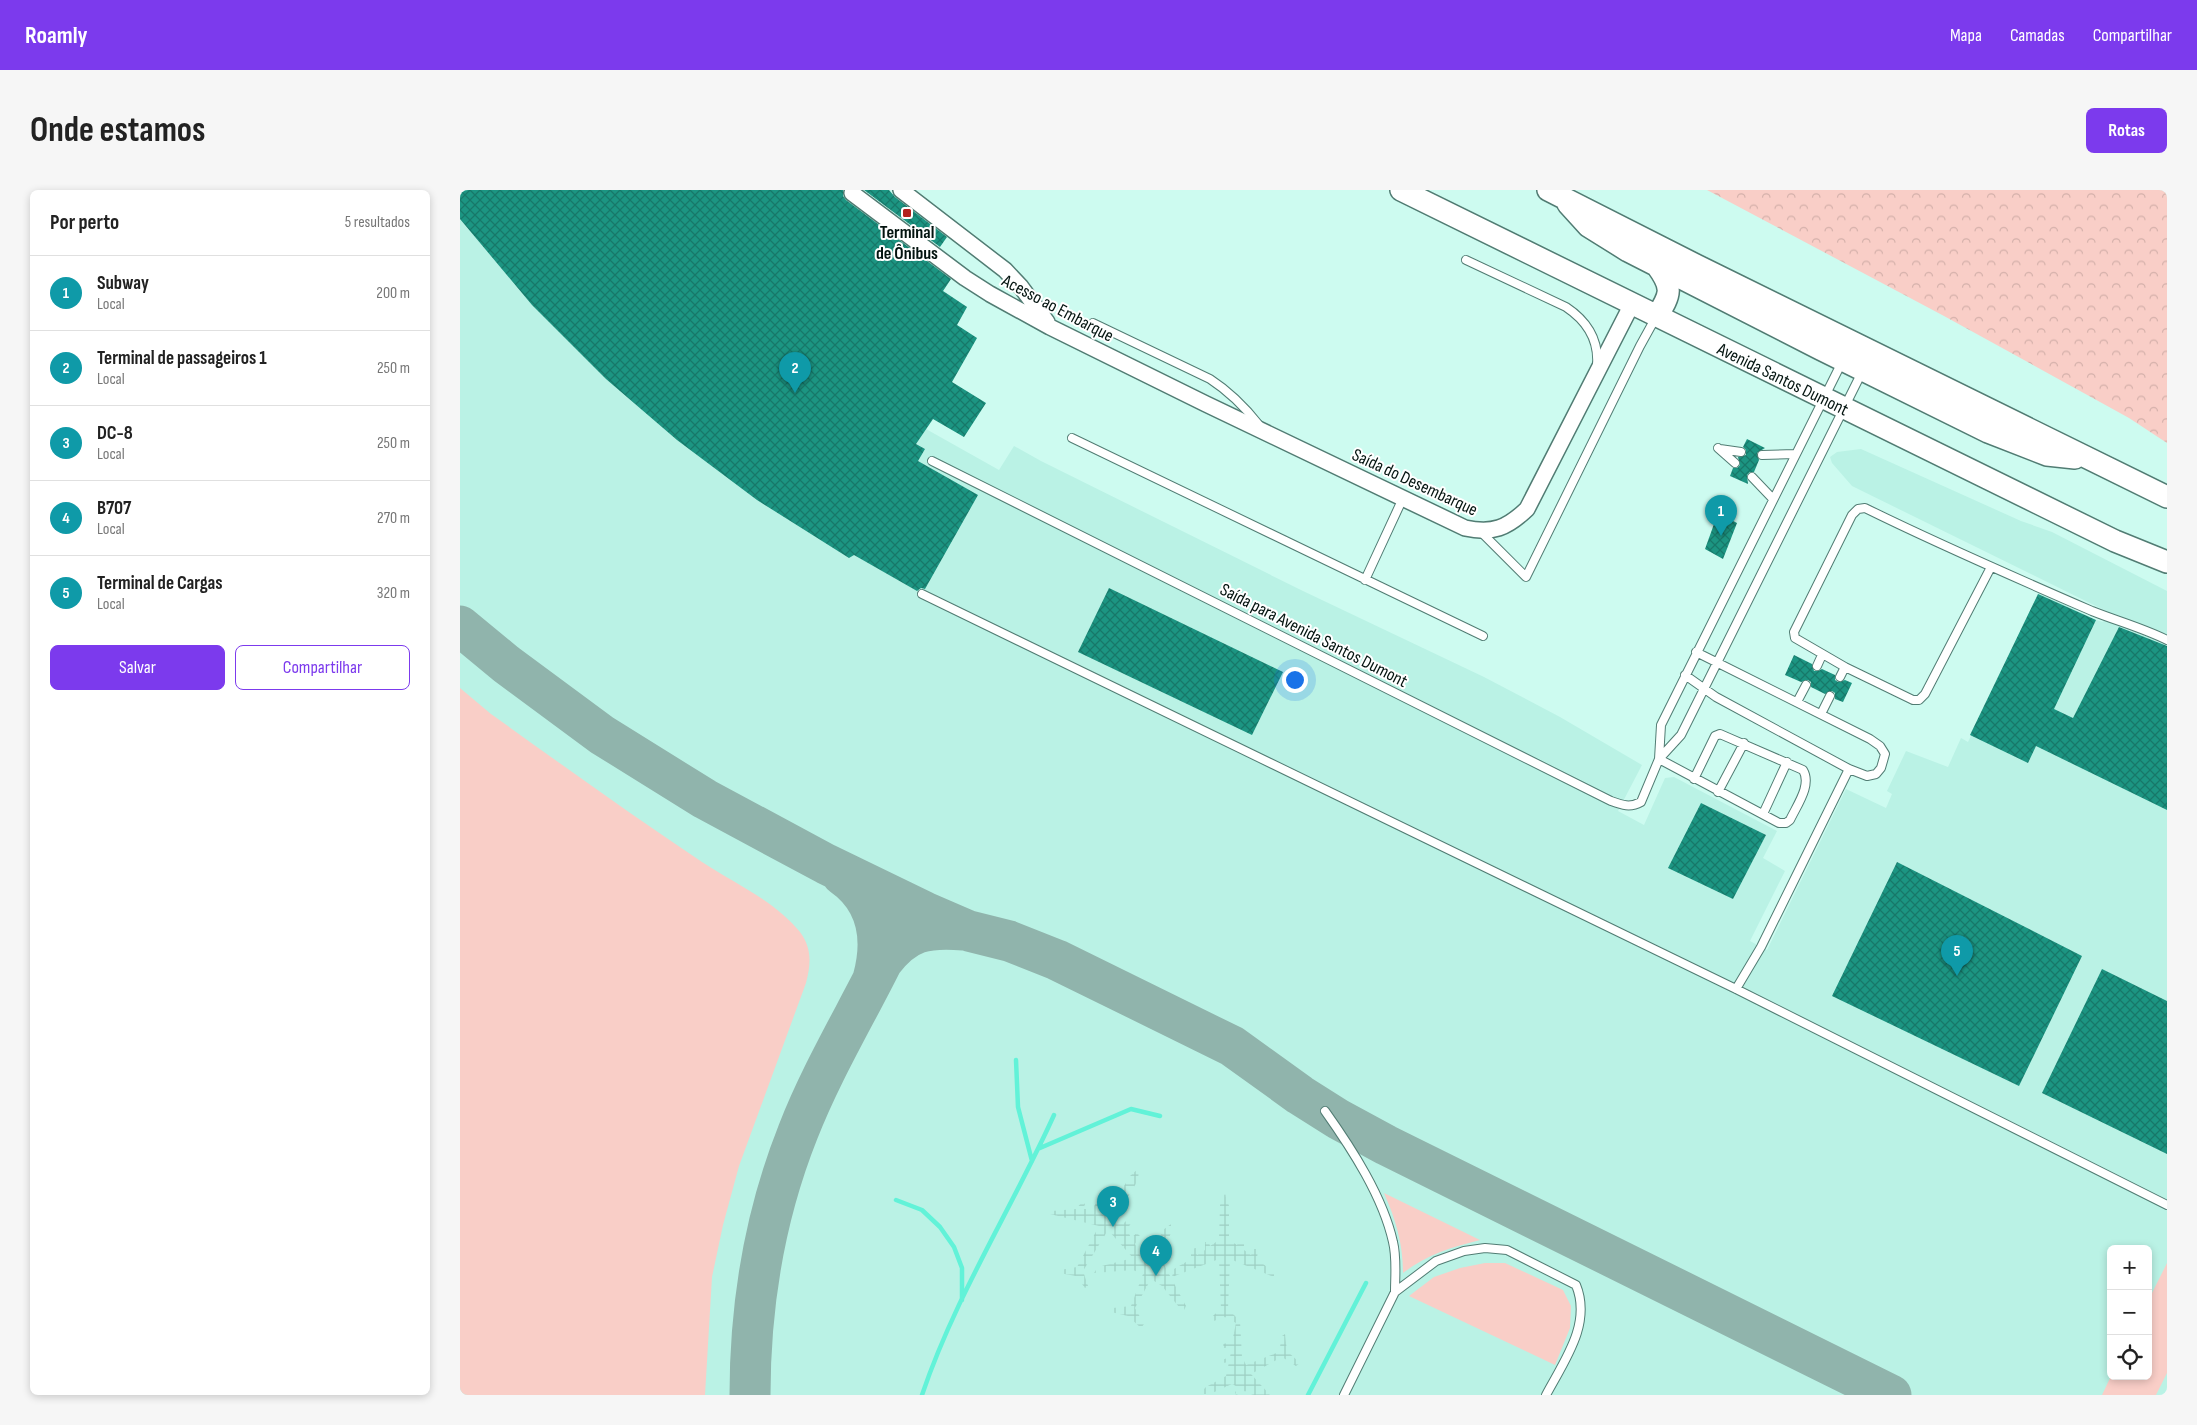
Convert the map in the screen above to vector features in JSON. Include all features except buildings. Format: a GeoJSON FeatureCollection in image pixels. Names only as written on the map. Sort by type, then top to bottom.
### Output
{"type":"FeatureCollection","features":[{"type":"Feature","properties":{"kind":"main road","name":"Avenida Santos Dumont"},"geometry":{"type":"LineString","coordinates":[[1401,190],[2115,541],[2167,562]]}},
{"type":"Feature","properties":{"kind":"main road"},"geometry":{"type":"LineString","coordinates":[[1555,193],[1588,226],[1628,251],[1657,266],[2093,460],[2167,497]]}},
{"type":"Feature","properties":{"kind":"main road"},"geometry":{"type":"LineString","coordinates":[[1555,193],[1825,340],[1843,360],[1863,370],[1988,432],[2020,445],[2047,454],[2093,460]]}},
{"type":"Feature","properties":{"kind":"main road"},"geometry":{"type":"LineString","coordinates":[[1657,266],[1668,280],[1670,289],[1667,299],[1657,316]]}},
{"type":"Feature","properties":{"kind":"street"},"geometry":{"type":"LineString","coordinates":[[901,190],[1005,270],[1021,287],[1050,327]]}},
{"type":"Feature","properties":{"kind":"street","name":"Acesso ao Embarque"},"geometry":{"type":"LineString","coordinates":[[852,193],[965,278],[990,294],[1050,327],[1263,431]]}},
{"type":"Feature","properties":{"kind":"street","name":"Saída do Desembarque"},"geometry":{"type":"LineString","coordinates":[[1263,431],[1465,528],[1481,532],[1499,529],[1512,523],[1527,509],[1632,304]]}},
{"type":"Feature","properties":{"kind":"lane"},"geometry":{"type":"LineString","coordinates":[[1466,260],[1566,307],[1579,316],[1593,333],[1598,351],[1596,372]]}},
{"type":"Feature","properties":{"kind":"lane"},"geometry":{"type":"LineString","coordinates":[[1481,532],[1526,577],[1640,346],[1657,316]]}},
{"type":"Feature","properties":{"kind":"lane","name":"Saída do Desembarque"},"geometry":{"type":"LineString","coordinates":[[1093,323],[1210,379],[1227,390],[1241,403],[1263,431]]}},
{"type":"Feature","properties":{"kind":"lane"},"geometry":{"type":"LineString","coordinates":[[1659,759],[1660,725],[1822,398],[1843,360]]}},
{"type":"Feature","properties":{"kind":"lane"},"geometry":{"type":"LineString","coordinates":[[1659,759],[1681,735],[1863,370]]}},
{"type":"Feature","properties":{"kind":"lane"},"geometry":{"type":"LineString","coordinates":[[1072,438],[1483,636]]}},
{"type":"Feature","properties":{"kind":"lane"},"geometry":{"type":"LineString","coordinates":[[1736,463],[1718,448],[1740,452]]}},
{"type":"Feature","properties":{"kind":"lane"},"geometry":{"type":"LineString","coordinates":[[1762,455],[1795,454]]}},
{"type":"Feature","properties":{"kind":"lane","name":"Saída para Avenida Santos Dumont"},"geometry":{"type":"LineString","coordinates":[[932,461],[1611,801],[1628,806],[1641,802],[1659,759]]}},
{"type":"Feature","properties":{"kind":"lane"},"geometry":{"type":"LineString","coordinates":[[1752,477],[1773,498]]}},
{"type":"Feature","properties":{"kind":"lane"},"geometry":{"type":"LineString","coordinates":[[1365,580],[1403,498]]}},
{"type":"Feature","properties":{"kind":"lane"},"geometry":{"type":"LineString","coordinates":[[1991,567],[1925,694],[1919,700],[1913,700],[1845,667],[1795,638],[1794,632],[1852,515],[1858,509],[1865,508],[1991,567],[2106,616],[2152,632],[2167,640]]}},
{"type":"Feature","properties":{"kind":"lane"},"geometry":{"type":"LineString","coordinates":[[922,594],[1736,989],[2167,1205]]}},
{"type":"Feature","properties":{"kind":"lane"},"geometry":{"type":"LineString","coordinates":[[1685,675],[1704,690],[1849,769],[1867,776],[1876,774],[1880,768],[1885,754],[1880,746],[1870,739],[1696,652]]}},
{"type":"Feature","properties":{"kind":"lane"},"geometry":{"type":"LineString","coordinates":[[1817,666],[1822,655]]}},
{"type":"Feature","properties":{"kind":"lane"},"geometry":{"type":"LineString","coordinates":[[1840,677],[1845,667]]}},
{"type":"Feature","properties":{"kind":"lane"},"geometry":{"type":"LineString","coordinates":[[1797,702],[1806,685]]}},
{"type":"Feature","properties":{"kind":"lane"},"geometry":{"type":"LineString","coordinates":[[1821,714],[1830,696]]}},
{"type":"Feature","properties":{"kind":"lane"},"geometry":{"type":"LineString","coordinates":[[1659,759],[1694,779],[1718,792],[1778,823],[1786,823],[1790,820],[1806,785],[1807,777],[1803,770],[1787,762],[1720,734],[1715,736],[1694,779]]}},
{"type":"Feature","properties":{"kind":"lane"},"geometry":{"type":"LineString","coordinates":[[1718,792],[1744,743]]}},
{"type":"Feature","properties":{"kind":"lane"},"geometry":{"type":"LineString","coordinates":[[1763,814],[1787,762]]}},
{"type":"Feature","properties":{"kind":"lane"},"geometry":{"type":"LineString","coordinates":[[1736,989],[1760,947],[1849,769]]}},
{"type":"Feature","properties":{"kind":"lane"},"geometry":{"type":"LineString","coordinates":[[1325,1111],[1350,1146],[1368,1178],[1387,1224],[1393,1242],[1395,1292]]}},
{"type":"Feature","properties":{"kind":"lane"},"geometry":{"type":"LineString","coordinates":[[1344,1395],[1395,1292],[1436,1261],[1464,1251],[1485,1248],[1507,1250],[1576,1285],[1581,1297],[1582,1315],[1574,1343],[1546,1395]]}},
{"type":"Feature","properties":{"kind":"shaded area"},"geometry":{"type":"Polygon","coordinates":[[[460,190],[843,190],[954,274],[943,291],[967,307],[957,325],[977,338],[952,382],[986,403],[964,437],[933,419],[926,429],[999,470],[1014,446],[1303,591],[1484,677],[1560,717],[1642,765],[1618,811],[1644,825],[1665,778],[1674,777],[1777,831],[1763,858],[1785,871],[1750,941],[1767,950],[1846,789],[1886,808],[1892,794],[1887,791],[1906,751],[1948,767],[1961,738],[1968,742],[2039,592],[2096,620],[2103,622],[2108,612],[1852,486],[1832,463],[1830,457],[1837,452],[1861,449],[2021,521],[2052,532],[2167,591],[2167,1395],[460,1395],[460,190]]]}},
{"type":"Feature","properties":{"kind":"shaded area"},"geometry":{"type":"Polygon","coordinates":[[[1139,1168],[1138,1180],[1119,1212],[1124,1223],[1128,1219],[1132,1222],[1127,1229],[1131,1238],[1137,1233],[1140,1236],[1135,1244],[1140,1256],[1152,1253],[1163,1230],[1171,1224],[1171,1233],[1160,1257],[1186,1306],[1183,1312],[1162,1286],[1151,1279],[1135,1308],[1144,1324],[1141,1328],[1128,1316],[1111,1312],[1113,1308],[1131,1306],[1143,1274],[1133,1270],[1094,1273],[1098,1267],[1133,1258],[1108,1230],[1083,1271],[1088,1286],[1085,1288],[1076,1276],[1059,1273],[1060,1270],[1077,1267],[1099,1226],[1050,1214],[1052,1211],[1076,1209],[1082,1202],[1085,1204],[1083,1209],[1092,1209],[1097,1202],[1101,1204],[1099,1209],[1111,1208],[1130,1176],[1139,1168]]]}},
{"type":"Feature","properties":{"kind":"shaded area"},"geometry":{"type":"Polygon","coordinates":[[[1225,1194],[1229,1206],[1229,1240],[1237,1245],[1239,1239],[1244,1240],[1244,1250],[1251,1255],[1254,1249],[1258,1249],[1257,1259],[1274,1273],[1274,1277],[1230,1259],[1228,1309],[1240,1321],[1242,1357],[1246,1365],[1279,1352],[1282,1336],[1285,1334],[1287,1351],[1300,1363],[1296,1366],[1282,1357],[1251,1374],[1270,1395],[1253,1395],[1245,1391],[1236,1395],[1235,1392],[1240,1388],[1232,1384],[1210,1394],[1199,1394],[1206,1387],[1226,1376],[1229,1362],[1223,1363],[1222,1360],[1230,1357],[1232,1347],[1224,1348],[1223,1344],[1232,1342],[1236,1323],[1225,1317],[1208,1323],[1208,1320],[1221,1309],[1219,1259],[1172,1277],[1174,1269],[1191,1259],[1191,1249],[1196,1248],[1197,1255],[1205,1250],[1205,1242],[1209,1242],[1210,1246],[1219,1240],[1220,1205],[1225,1194]]]}},
{"type":"Feature","properties":{"kind":"green space"},"geometry":{"type":"Polygon","coordinates":[[[1707,190],[2167,190],[2167,443],[2129,418],[1944,316],[1707,190]]]}},
{"type":"Feature","properties":{"kind":"green space"},"geometry":{"type":"Polygon","coordinates":[[[460,688],[491,714],[622,807],[702,862],[754,893],[790,921],[800,932],[807,944],[809,969],[806,983],[739,1166],[723,1225],[712,1277],[705,1395],[460,1395],[460,688]]]}},
{"type":"Feature","properties":{"kind":"green space"},"geometry":{"type":"Polygon","coordinates":[[[1384,1193],[1480,1240],[1440,1252],[1421,1261],[1403,1273],[1402,1252],[1398,1232],[1384,1193]]]}},
{"type":"Feature","properties":{"kind":"green space"},"geometry":{"type":"Polygon","coordinates":[[[1485,1263],[1505,1263],[1563,1290],[1571,1306],[1570,1328],[1555,1365],[1409,1296],[1434,1277],[1460,1268],[1485,1263]]]}},
{"type":"Feature","properties":{"kind":"green space"},"geometry":{"type":"Polygon","coordinates":[[[2167,1263],[2167,1373],[2156,1395],[2102,1395],[2109,1380],[2152,1380],[2152,1293],[2167,1263]]]}},
{"type":"Feature","properties":{"kind":"waterway"},"geometry":{"type":"LineString","coordinates":[[1016,1060],[1018,1107],[1032,1161]]}},
{"type":"Feature","properties":{"kind":"waterway"},"geometry":{"type":"LineString","coordinates":[[1040,1148],[1131,1109],[1160,1116]]}},
{"type":"Feature","properties":{"kind":"waterway"},"geometry":{"type":"LineString","coordinates":[[922,1395],[935,1359],[967,1288],[1054,1115]]}},
{"type":"Feature","properties":{"kind":"waterway"},"geometry":{"type":"LineString","coordinates":[[896,1200],[922,1210],[940,1227],[954,1247],[962,1268],[962,1300]]}},
{"type":"Feature","properties":{"kind":"waterway"},"geometry":{"type":"LineString","coordinates":[[1308,1395],[1366,1283]]}},
{"type":"Feature","properties":{"kind":"taxiway"},"geometry":{"type":"LineString","coordinates":[[460,626],[506,664],[602,735],[705,799],[826,864],[925,912],[969,931],[1009,941],[1057,960],[1232,1046],[1300,1095],[1338,1119],[1386,1145],[1891,1395]]}},
{"type":"Feature","properties":{"kind":"taxiway"},"geometry":{"type":"LineString","coordinates":[[842,875],[864,896],[871,908],[875,921],[878,949],[873,979]]}},
{"type":"Feature","properties":{"kind":"taxiway"},"geometry":{"type":"LineString","coordinates":[[750,1395],[756,1295],[768,1228],[786,1163],[817,1088],[882,962],[891,951],[909,937],[928,930],[964,930]]}},
{"type":"Feature","properties":{"kind":"place","name":"Terminal de Ônibus"},"geometry":{"type":"Point","coordinates":[907,213]}},
{"type":"Feature","properties":{"kind":"place","name":"Terminal de passageiros 1"},"geometry":{"type":"Point","coordinates":[795,393]}},
{"type":"Feature","properties":{"kind":"place","name":"Subway"},"geometry":{"type":"Point","coordinates":[1721,536]}},
{"type":"Feature","properties":{"kind":"place","name":"Terminal de Cargas"},"geometry":{"type":"Point","coordinates":[1957,976]}},
{"type":"Feature","properties":{"kind":"place","name":"DC-8"},"geometry":{"type":"Point","coordinates":[1113,1227]}},
{"type":"Feature","properties":{"kind":"place","name":"B707"},"geometry":{"type":"Point","coordinates":[1156,1276]}}]}
